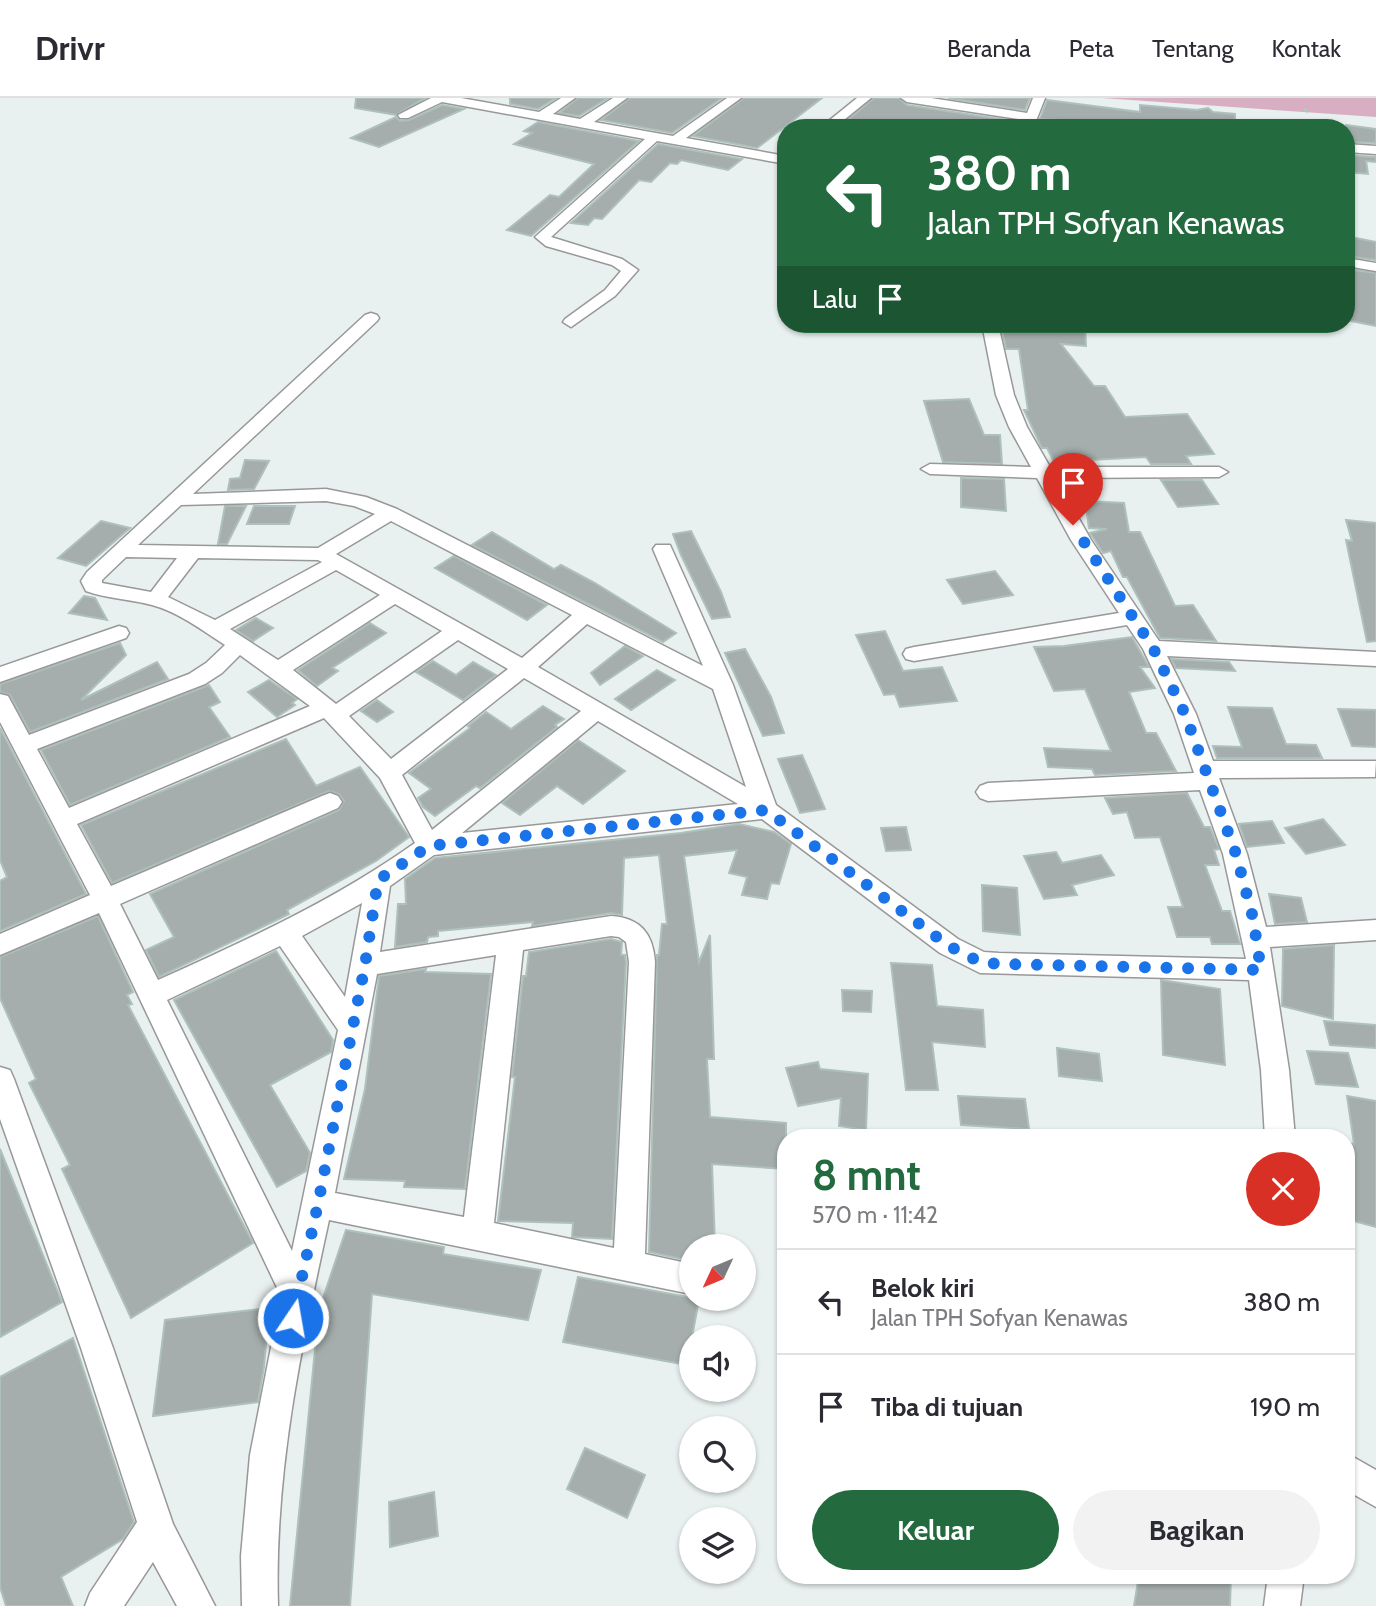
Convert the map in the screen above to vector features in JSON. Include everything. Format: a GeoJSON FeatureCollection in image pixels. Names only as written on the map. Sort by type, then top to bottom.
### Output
{"type":"FeatureCollection","features":[{"type":"Feature","properties":{"kind":"street"},"geometry":{"type":"LineString","coordinates":[[404,115],[441,98],[777,158]]}},
{"type":"Feature","properties":{"kind":"street"},"geometry":{"type":"LineString","coordinates":[[542,116],[569,98]]}},
{"type":"Feature","properties":{"kind":"street"},"geometry":{"type":"LineString","coordinates":[[582,124],[621,98]]}},
{"type":"Feature","properties":{"kind":"street"},"geometry":{"type":"LineString","coordinates":[[675,140],[735,98]]}},
{"type":"Feature","properties":{"kind":"street"},"geometry":{"type":"LineString","coordinates":[[838,119],[865,98]]}},
{"type":"Feature","properties":{"kind":"street"},"geometry":{"type":"LineString","coordinates":[[907,98],[1009,119]]}},
{"type":"Feature","properties":{"kind":"street"},"geometry":{"type":"LineString","coordinates":[[1030,119],[1039,98]]}},
{"type":"Feature","properties":{"kind":"street"},"geometry":{"type":"LineString","coordinates":[[571,322],[610,293],[630,270],[617,262],[551,243],[542,237],[654,136]]}},
{"type":"Feature","properties":{"kind":"street"},"geometry":{"type":"LineString","coordinates":[[1355,149],[1376,150]]}},
{"type":"Feature","properties":{"kind":"street"},"geometry":{"type":"LineString","coordinates":[[1355,264],[1376,267]]}},
{"type":"Feature","properties":{"kind":"street"},"geometry":{"type":"LineString","coordinates":[[371,318],[91,581],[93,587],[107,592],[156,600],[193,615],[278,670],[331,712],[389,774],[429,846]]}},
{"type":"Feature","properties":{"kind":"street"},"geometry":{"type":"LineString","coordinates":[[992,333],[1005,395],[1042,473],[1081,540],[1153,648],[1185,714],[1236,854],[1256,938],[1275,1070],[1279,1129]]}},
{"type":"Feature","properties":{"kind":"street"},"geometry":{"type":"LineString","coordinates":[[930,468],[1042,473],[1219,472]]}},
{"type":"Feature","properties":{"kind":"street"},"geometry":{"type":"LineString","coordinates":[[175,500],[326,495],[359,501],[390,513],[722,685]]}},
{"type":"Feature","properties":{"kind":"street"},"geometry":{"type":"LineString","coordinates":[[215,629],[329,558],[390,513]]}},
{"type":"Feature","properties":{"kind":"street"},"geometry":{"type":"LineString","coordinates":[[663,549],[722,685],[766,810]]}},
{"type":"Feature","properties":{"kind":"street"},"geometry":{"type":"LineString","coordinates":[[121,551],[329,558],[597,710],[766,810],[949,946],[980,962],[1261,970]]}},
{"type":"Feature","properties":{"kind":"street"},"geometry":{"type":"LineString","coordinates":[[156,600],[192,552]]}},
{"type":"Feature","properties":{"kind":"street"},"geometry":{"type":"LineString","coordinates":[[278,670],[394,595]]}},
{"type":"Feature","properties":{"kind":"street"},"geometry":{"type":"LineString","coordinates":[[389,774],[586,614]]}},
{"type":"Feature","properties":{"kind":"street"},"geometry":{"type":"LineString","coordinates":[[915,654],[1133,617]]}},
{"type":"Feature","properties":{"kind":"street"},"geometry":{"type":"LineString","coordinates":[[64,820],[331,712],[457,631]]}},
{"type":"Feature","properties":{"kind":"street"},"geometry":{"type":"LineString","coordinates":[[0,675],[119,632]]}},
{"type":"Feature","properties":{"kind":"street"},"geometry":{"type":"LineString","coordinates":[[24,745],[176,689],[214,668],[239,644]]}},
{"type":"Feature","properties":{"kind":"street"},"geometry":{"type":"LineString","coordinates":[[1153,648],[1376,659]]}},
{"type":"Feature","properties":{"kind":"street"},"geometry":{"type":"LineString","coordinates":[[0,701],[105,899],[297,1295]]}},
{"type":"Feature","properties":{"kind":"street"},"geometry":{"type":"LineString","coordinates":[[151,995],[284,931],[378,880],[429,846],[597,710]]}},
{"type":"Feature","properties":{"kind":"street"},"geometry":{"type":"LineString","coordinates":[[988,792],[1266,771],[1375,769]]}},
{"type":"Feature","properties":{"kind":"street"},"geometry":{"type":"LineString","coordinates":[[0,945],[330,802]]}},
{"type":"Feature","properties":{"kind":"street"},"geometry":{"type":"LineString","coordinates":[[429,846],[766,810]]}},
{"type":"Feature","properties":{"kind":"street"},"geometry":{"type":"LineString","coordinates":[[260,1606],[263,1490],[297,1295],[318,1204],[365,965],[378,880]]}},
{"type":"Feature","properties":{"kind":"street"},"geometry":{"type":"LineString","coordinates":[[365,965],[618,926],[634,931],[642,945],[629,1268]]}},
{"type":"Feature","properties":{"kind":"street"},"geometry":{"type":"LineString","coordinates":[[1256,938],[1376,930]]}},
{"type":"Feature","properties":{"kind":"street"},"geometry":{"type":"LineString","coordinates":[[284,931],[352,1028]]}},
{"type":"Feature","properties":{"kind":"street"},"geometry":{"type":"LineString","coordinates":[[477,1234],[511,942]]}},
{"type":"Feature","properties":{"kind":"street"},"geometry":{"type":"LineString","coordinates":[[2,1093],[97,1348],[156,1525],[170,1559],[197,1606]]}},
{"type":"Feature","properties":{"kind":"street"},"geometry":{"type":"LineString","coordinates":[[318,1204],[679,1277]]}},
{"type":"Feature","properties":{"kind":"street"},"geometry":{"type":"LineString","coordinates":[[1355,1476],[1376,1490]]}},
{"type":"Feature","properties":{"kind":"street"},"geometry":{"type":"LineString","coordinates":[[103,1606],[156,1525]]}},
{"type":"Feature","properties":{"kind":"street"},"geometry":{"type":"LineString","coordinates":[[1282,1606],[1285,1584]]}},
{"type":"Feature","properties":{"kind":"path"},"geometry":{"type":"LineString","coordinates":[[1305,109],[1307,114]]}},
{"type":"Feature","properties":{"kind":"shaded area"},"geometry":{"type":"Polygon","coordinates":[[[1102,98],[1376,98],[1376,117],[1102,98]]]}},
{"type":"Feature","properties":{"kind":"building"},"geometry":{"type":"Polygon","coordinates":[[[356,98],[425,98],[396,115],[355,108],[356,98]]]}},
{"type":"Feature","properties":{"kind":"building"},"geometry":{"type":"Polygon","coordinates":[[[510,98],[556,98],[538,109],[510,104],[510,98]]]}},
{"type":"Feature","properties":{"kind":"building"},"geometry":{"type":"Polygon","coordinates":[[[578,98],[608,98],[579,116],[559,113],[578,98]]]}},
{"type":"Feature","properties":{"kind":"building"},"geometry":{"type":"Polygon","coordinates":[[[630,98],[722,98],[672,133],[601,120],[630,98]]]}},
{"type":"Feature","properties":{"kind":"building"},"geometry":{"type":"Polygon","coordinates":[[[744,98],[822,98],[795,119],[777,119],[777,133],[757,148],[693,136],[744,98]]]}},
{"type":"Feature","properties":{"kind":"building"},"geometry":{"type":"Polygon","coordinates":[[[874,98],[899,98],[907,105],[1000,119],[849,119],[874,98]]]}},
{"type":"Feature","properties":{"kind":"building"},"geometry":{"type":"Polygon","coordinates":[[[948,98],[1030,98],[1025,110],[948,98]]]}},
{"type":"Feature","properties":{"kind":"building"},"geometry":{"type":"Polygon","coordinates":[[[1047,100],[1140,112],[1140,105],[1197,110],[1208,108],[1213,112],[1235,114],[1235,119],[1040,119],[1047,100]]]}},
{"type":"Feature","properties":{"kind":"building"},"geometry":{"type":"Polygon","coordinates":[[[442,105],[464,109],[379,147],[351,138],[396,117],[400,121],[409,120],[442,105]]]}},
{"type":"Feature","properties":{"kind":"building"},"geometry":{"type":"Polygon","coordinates":[[[538,122],[639,141],[531,236],[507,230],[550,195],[559,197],[594,164],[514,144],[532,133],[524,131],[538,122]]]}},
{"type":"Feature","properties":{"kind":"building"},"geometry":{"type":"Polygon","coordinates":[[[1355,126],[1376,129],[1376,143],[1355,142],[1355,126]]]}},
{"type":"Feature","properties":{"kind":"building"},"geometry":{"type":"Polygon","coordinates":[[[658,144],[742,159],[728,170],[681,160],[677,164],[670,163],[651,182],[639,180],[602,219],[594,218],[588,225],[571,223],[658,144]]]}},
{"type":"Feature","properties":{"kind":"building"},"geometry":{"type":"Polygon","coordinates":[[[1355,156],[1376,157],[1376,162],[1366,161],[1368,174],[1355,173],[1355,156]]]}},
{"type":"Feature","properties":{"kind":"building"},"geometry":{"type":"Polygon","coordinates":[[[1355,238],[1376,242],[1376,260],[1355,257],[1355,238]]]}},
{"type":"Feature","properties":{"kind":"building"},"geometry":{"type":"Polygon","coordinates":[[[1355,270],[1376,273],[1376,326],[1355,322],[1355,270]]]}},
{"type":"Feature","properties":{"kind":"building"},"geometry":{"type":"Polygon","coordinates":[[[1003,333],[1085,333],[1086,346],[1061,344],[1094,386],[1105,386],[1125,417],[1187,414],[1214,454],[1186,456],[1191,464],[1151,464],[1146,457],[1054,462],[1047,448],[1042,448],[1024,410],[1028,410],[1019,349],[1006,349],[1003,333]]]}},
{"type":"Feature","properties":{"kind":"building"},"geometry":{"type":"Polygon","coordinates":[[[969,399],[984,435],[1000,435],[1002,464],[943,462],[924,401],[969,399]]]}},
{"type":"Feature","properties":{"kind":"building"},"geometry":{"type":"Polygon","coordinates":[[[245,460],[269,461],[254,489],[228,490],[230,479],[240,478],[245,460]]]}},
{"type":"Feature","properties":{"kind":"building"},"geometry":{"type":"Polygon","coordinates":[[[961,478],[1004,479],[1006,511],[961,507],[961,478]]]}},
{"type":"Feature","properties":{"kind":"building"},"geometry":{"type":"Polygon","coordinates":[[[1161,480],[1202,480],[1218,504],[1178,507],[1161,480]]]}},
{"type":"Feature","properties":{"kind":"building"},"geometry":{"type":"Polygon","coordinates":[[[1085,501],[1124,503],[1129,532],[1140,532],[1175,606],[1193,605],[1216,641],[1160,638],[1127,577],[1123,577],[1111,551],[1103,553],[1090,533],[1107,529],[1089,528],[1085,501]]]}},
{"type":"Feature","properties":{"kind":"building"},"geometry":{"type":"Polygon","coordinates":[[[225,506],[246,506],[227,544],[218,544],[225,506]]]}},
{"type":"Feature","properties":{"kind":"building"},"geometry":{"type":"Polygon","coordinates":[[[254,506],[295,506],[289,524],[247,524],[254,506]]]}},
{"type":"Feature","properties":{"kind":"building"},"geometry":{"type":"Polygon","coordinates":[[[1346,520],[1376,523],[1376,641],[1367,642],[1346,540],[1352,541],[1346,520]]]}},
{"type":"Feature","properties":{"kind":"building"},"geometry":{"type":"Polygon","coordinates":[[[101,521],[130,528],[86,566],[58,558],[101,521]]]}},
{"type":"Feature","properties":{"kind":"building"},"geometry":{"type":"Polygon","coordinates":[[[691,531],[721,592],[730,617],[712,619],[681,555],[673,534],[691,531]]]}},
{"type":"Feature","properties":{"kind":"building"},"geometry":{"type":"Polygon","coordinates":[[[492,532],[554,569],[561,565],[595,583],[676,633],[663,642],[472,545],[492,532]]]}},
{"type":"Feature","properties":{"kind":"building"},"geometry":{"type":"Polygon","coordinates":[[[454,556],[547,605],[527,620],[435,568],[454,556]]]}},
{"type":"Feature","properties":{"kind":"building"},"geometry":{"type":"Polygon","coordinates":[[[995,571],[1013,595],[963,604],[947,580],[995,571]]]}},
{"type":"Feature","properties":{"kind":"building"},"geometry":{"type":"Polygon","coordinates":[[[84,596],[95,598],[107,620],[69,613],[84,596]]]}},
{"type":"Feature","properties":{"kind":"building"},"geometry":{"type":"Polygon","coordinates":[[[256,618],[273,628],[253,641],[236,630],[256,618]]]}},
{"type":"Feature","properties":{"kind":"building"},"geometry":{"type":"Polygon","coordinates":[[[370,623],[386,633],[332,668],[338,671],[317,686],[298,670],[370,623]]]}},
{"type":"Feature","properties":{"kind":"building"},"geometry":{"type":"Polygon","coordinates":[[[885,631],[903,671],[942,667],[957,701],[900,707],[895,694],[884,695],[856,635],[885,631]]]}},
{"type":"Feature","properties":{"kind":"building"},"geometry":{"type":"Polygon","coordinates":[[[1132,637],[1149,667],[1140,667],[1155,688],[1129,692],[1146,733],[1156,733],[1176,771],[1095,775],[1092,769],[1048,767],[1044,748],[1111,751],[1085,689],[1054,691],[1034,647],[1132,637]]]}},
{"type":"Feature","properties":{"kind":"building"},"geometry":{"type":"Polygon","coordinates":[[[120,643],[126,655],[81,700],[157,662],[168,679],[30,732],[10,695],[0,692],[0,684],[120,643]]]}},
{"type":"Feature","properties":{"kind":"building"},"geometry":{"type":"Polygon","coordinates":[[[625,646],[643,656],[600,685],[591,673],[625,646]]]}},
{"type":"Feature","properties":{"kind":"building"},"geometry":{"type":"Polygon","coordinates":[[[745,649],[771,697],[784,733],[763,736],[725,653],[745,649]]]}},
{"type":"Feature","properties":{"kind":"building"},"geometry":{"type":"Polygon","coordinates":[[[1171,659],[1229,662],[1235,671],[1176,668],[1171,659]]]}},
{"type":"Feature","properties":{"kind":"building"},"geometry":{"type":"Polygon","coordinates":[[[433,661],[456,675],[473,662],[496,675],[463,700],[416,672],[433,661]]]}},
{"type":"Feature","properties":{"kind":"building"},"geometry":{"type":"Polygon","coordinates":[[[657,670],[675,680],[631,710],[615,699],[657,670]]]}},
{"type":"Feature","properties":{"kind":"building"},"geometry":{"type":"Polygon","coordinates":[[[269,680],[297,699],[292,703],[295,705],[277,717],[248,692],[269,680]]]}},
{"type":"Feature","properties":{"kind":"building"},"geometry":{"type":"Polygon","coordinates":[[[209,685],[220,702],[209,707],[230,737],[70,805],[41,750],[209,685]]]}},
{"type":"Feature","properties":{"kind":"building"},"geometry":{"type":"Polygon","coordinates":[[[377,700],[393,712],[377,722],[361,711],[377,700]]]}},
{"type":"Feature","properties":{"kind":"building"},"geometry":{"type":"Polygon","coordinates":[[[543,706],[564,719],[555,725],[557,727],[480,788],[476,786],[435,816],[423,807],[418,798],[431,789],[409,773],[470,728],[468,726],[486,712],[511,729],[543,706]]]}},
{"type":"Feature","properties":{"kind":"building"},"geometry":{"type":"Polygon","coordinates":[[[1228,707],[1272,708],[1286,744],[1316,745],[1322,758],[1217,758],[1213,746],[1242,747],[1228,707]]]}},
{"type":"Feature","properties":{"kind":"building"},"geometry":{"type":"Polygon","coordinates":[[[1338,709],[1376,710],[1376,747],[1352,746],[1338,709]]]}},
{"type":"Feature","properties":{"kind":"building"},"geometry":{"type":"Polygon","coordinates":[[[0,728],[86,894],[0,931],[0,881],[7,877],[0,860],[0,728]]]}},
{"type":"Feature","properties":{"kind":"building"},"geometry":{"type":"Polygon","coordinates":[[[286,739],[316,786],[360,767],[409,837],[376,861],[287,910],[289,914],[159,977],[146,950],[174,937],[150,894],[339,810],[344,801],[339,794],[329,791],[112,883],[81,825],[286,739]]]}},
{"type":"Feature","properties":{"kind":"building"},"geometry":{"type":"Polygon","coordinates":[[[578,740],[625,771],[583,804],[557,786],[520,815],[502,803],[578,740]]]}},
{"type":"Feature","properties":{"kind":"building"},"geometry":{"type":"Polygon","coordinates":[[[802,755],[825,809],[800,813],[778,759],[802,755]]]}},
{"type":"Feature","properties":{"kind":"building"},"geometry":{"type":"Polygon","coordinates":[[[1187,793],[1204,827],[1210,827],[1219,849],[1214,850],[1219,865],[1205,865],[1222,911],[1230,911],[1240,944],[1212,944],[1210,937],[1177,937],[1168,907],[1183,907],[1160,837],[1135,838],[1127,812],[1113,814],[1105,798],[1187,793]]]}},
{"type":"Feature","properties":{"kind":"building"},"geometry":{"type":"Polygon","coordinates":[[[1323,819],[1345,845],[1306,854],[1285,828],[1323,819]]]}},
{"type":"Feature","properties":{"kind":"building"},"geometry":{"type":"Polygon","coordinates":[[[1272,821],[1284,843],[1247,847],[1239,824],[1272,821]]]}},
{"type":"Feature","properties":{"kind":"building"},"geometry":{"type":"Polygon","coordinates":[[[739,824],[774,832],[791,844],[779,884],[771,883],[767,899],[742,895],[747,877],[729,873],[737,850],[684,856],[699,962],[710,935],[714,1059],[707,1059],[710,1117],[786,1123],[786,1129],[777,1129],[777,1168],[712,1164],[715,1234],[679,1234],[679,1258],[649,1252],[657,955],[662,924],[667,924],[659,855],[624,858],[622,915],[611,913],[532,926],[533,922],[438,931],[438,936],[428,937],[427,942],[395,947],[398,904],[406,904],[405,879],[435,858],[681,833],[739,824]]]}},
{"type":"Feature","properties":{"kind":"building"},"geometry":{"type":"Polygon","coordinates":[[[906,827],[911,850],[886,851],[881,828],[906,827]]]}},
{"type":"Feature","properties":{"kind":"building"},"geometry":{"type":"Polygon","coordinates":[[[1056,852],[1062,863],[1101,855],[1114,875],[1072,885],[1077,895],[1044,899],[1024,856],[1056,852]]]}},
{"type":"Feature","properties":{"kind":"building"},"geometry":{"type":"Polygon","coordinates":[[[982,885],[1017,888],[1020,935],[983,931],[982,885]]]}},
{"type":"Feature","properties":{"kind":"building"},"geometry":{"type":"Polygon","coordinates":[[[1269,894],[1301,898],[1307,922],[1275,924],[1269,894]]]}},
{"type":"Feature","properties":{"kind":"building"},"geometry":{"type":"Polygon","coordinates":[[[98,916],[133,992],[127,995],[132,1004],[128,1005],[253,1243],[131,1318],[62,1169],[70,1165],[29,1083],[36,1079],[0,998],[0,957],[98,916]]]}},
{"type":"Feature","properties":{"kind":"building"},"geometry":{"type":"Polygon","coordinates":[[[611,939],[622,942],[621,955],[625,955],[626,962],[612,1239],[572,1237],[573,1223],[498,1221],[515,1077],[512,1077],[523,976],[526,976],[529,952],[611,939]]]}},
{"type":"Feature","properties":{"kind":"building"},"geometry":{"type":"Polygon","coordinates":[[[1334,945],[1333,1019],[1282,1006],[1283,949],[1334,945]]]}},
{"type":"Feature","properties":{"kind":"building"},"geometry":{"type":"Polygon","coordinates":[[[276,951],[333,1040],[331,1052],[270,1085],[310,1153],[306,1171],[277,1187],[174,1000],[276,951]]]}},
{"type":"Feature","properties":{"kind":"building"},"geometry":{"type":"Polygon","coordinates":[[[891,963],[932,965],[937,1006],[983,1010],[985,1047],[932,1042],[938,1090],[906,1090],[891,963]]]}},
{"type":"Feature","properties":{"kind":"building"},"geometry":{"type":"Polygon","coordinates":[[[426,969],[425,972],[491,974],[465,1189],[404,1187],[405,1181],[344,1179],[365,1089],[379,976],[426,969]]]}},
{"type":"Feature","properties":{"kind":"building"},"geometry":{"type":"Polygon","coordinates":[[[1161,980],[1220,989],[1225,1065],[1163,1055],[1161,980]]]}},
{"type":"Feature","properties":{"kind":"building"},"geometry":{"type":"Polygon","coordinates":[[[842,990],[872,991],[871,1012],[843,1011],[842,990]]]}},
{"type":"Feature","properties":{"kind":"building"},"geometry":{"type":"Polygon","coordinates":[[[1324,1021],[1376,1025],[1376,1048],[1330,1045],[1324,1021]]]}},
{"type":"Feature","properties":{"kind":"building"},"geometry":{"type":"Polygon","coordinates":[[[1057,1048],[1099,1054],[1102,1081],[1059,1076],[1057,1048]]]}},
{"type":"Feature","properties":{"kind":"building"},"geometry":{"type":"Polygon","coordinates":[[[1307,1051],[1348,1053],[1358,1087],[1316,1084],[1307,1051]]]}},
{"type":"Feature","properties":{"kind":"building"},"geometry":{"type":"Polygon","coordinates":[[[818,1062],[820,1069],[868,1074],[866,1129],[839,1126],[841,1098],[798,1106],[786,1068],[818,1062]]]}},
{"type":"Feature","properties":{"kind":"building"},"geometry":{"type":"Polygon","coordinates":[[[958,1096],[1025,1099],[1029,1129],[961,1125],[958,1096]]]}},
{"type":"Feature","properties":{"kind":"building"},"geometry":{"type":"Polygon","coordinates":[[[1347,1096],[1376,1101],[1376,1227],[1355,1221],[1355,1129],[1352,1129],[1347,1096]]]}},
{"type":"Feature","properties":{"kind":"building"},"geometry":{"type":"Polygon","coordinates":[[[0,1149],[62,1302],[0,1337],[0,1149]]]}},
{"type":"Feature","properties":{"kind":"building"},"geometry":{"type":"Polygon","coordinates":[[[346,1230],[444,1247],[443,1254],[541,1270],[528,1320],[372,1294],[350,1606],[290,1606],[320,1298],[323,1298],[346,1230]]]}},
{"type":"Feature","properties":{"kind":"building"},"geometry":{"type":"Polygon","coordinates":[[[578,1277],[679,1295],[679,1311],[697,1311],[694,1325],[679,1325],[679,1364],[563,1342],[578,1277]]]}},
{"type":"Feature","properties":{"kind":"building"},"geometry":{"type":"Polygon","coordinates":[[[269,1308],[258,1402],[153,1416],[165,1320],[269,1308]]]}},
{"type":"Feature","properties":{"kind":"building"},"geometry":{"type":"Polygon","coordinates":[[[73,1338],[134,1522],[123,1539],[61,1577],[73,1606],[6,1606],[0,1587],[0,1377],[73,1338]]]}},
{"type":"Feature","properties":{"kind":"building"},"geometry":{"type":"Polygon","coordinates":[[[585,1448],[645,1475],[627,1518],[567,1489],[585,1448]]]}},
{"type":"Feature","properties":{"kind":"building"},"geometry":{"type":"Polygon","coordinates":[[[434,1492],[438,1536],[390,1547],[389,1502],[434,1492]]]}},
{"type":"Feature","properties":{"kind":"building"},"geometry":{"type":"Polygon","coordinates":[[[1138,1584],[1231,1584],[1230,1606],[1134,1606],[1138,1584]]]}},
{"type":"Feature","properties":{"kind":"route"},"geometry":{"type":"LineString","coordinates":[[293,1318],[365,965],[378,880],[429,846],[766,810],[949,946],[965,957],[980,962],[1261,970],[1253,918],[1236,854],[1185,714],[1153,648],[1073,525]]}}]}
